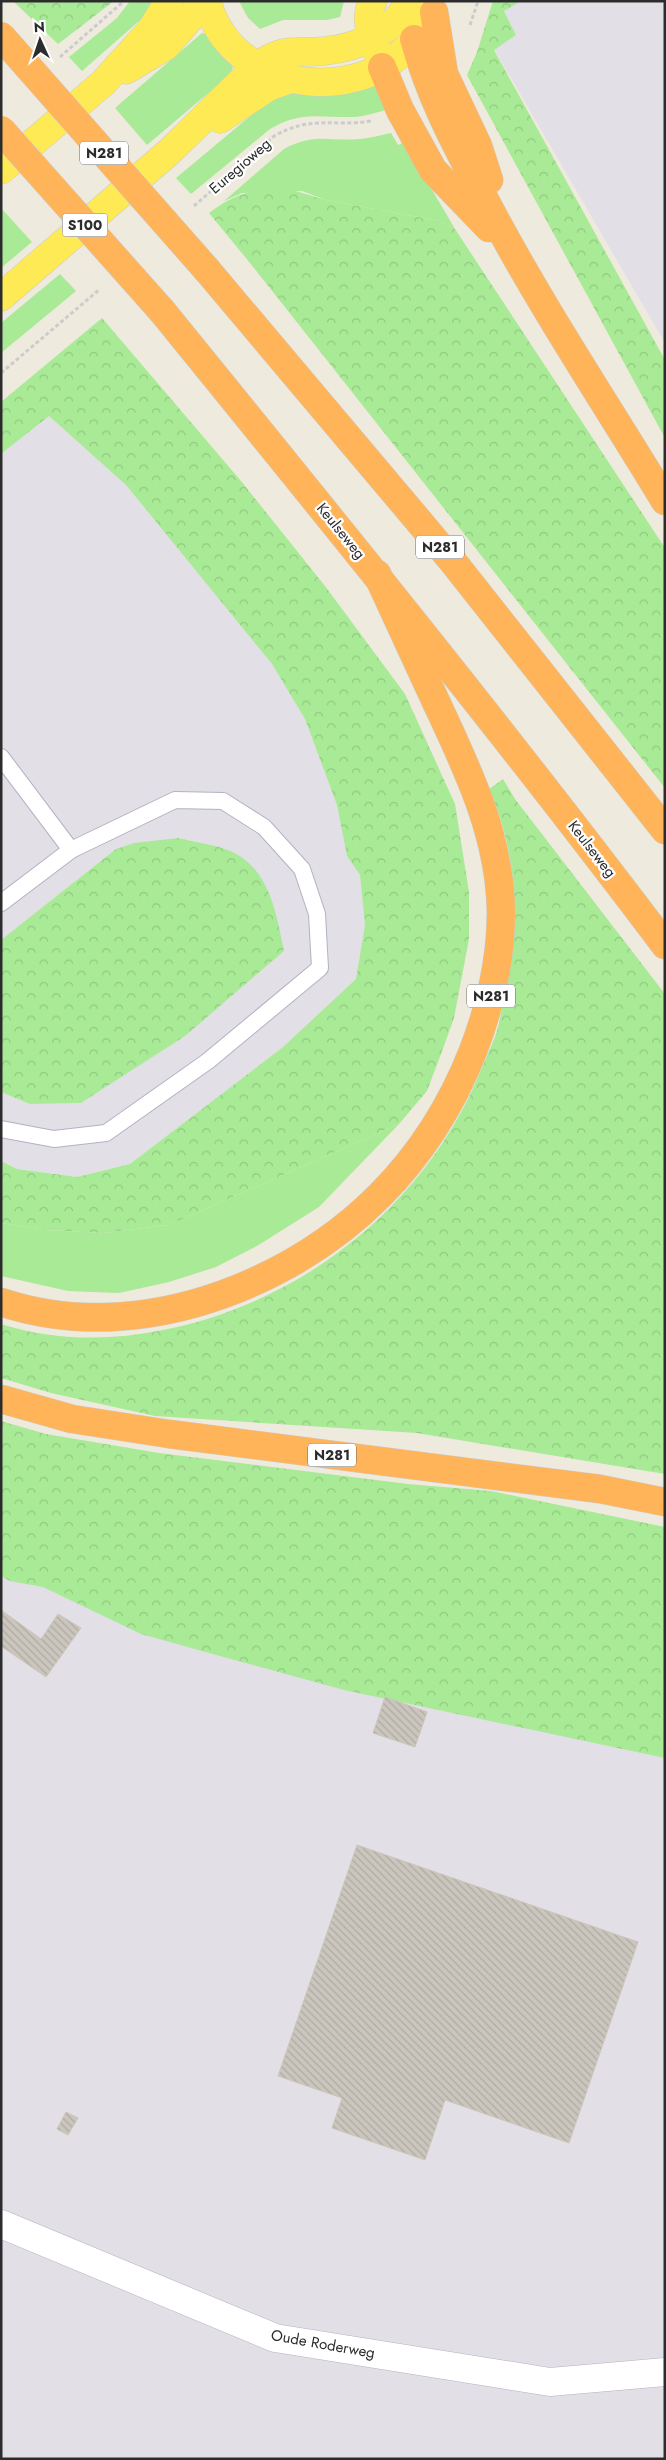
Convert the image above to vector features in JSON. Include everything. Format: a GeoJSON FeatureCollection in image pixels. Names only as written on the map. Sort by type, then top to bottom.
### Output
{"type":"FeatureCollection","features":[{"type":"Feature","properties":{"kind":"highway"},"geometry":{"type":"LineString","coordinates":[[423,5],[444,74],[478,146],[512,251]]}},
{"type":"Feature","properties":{"kind":"highway","name":"N281"},"geometry":{"type":"LineString","coordinates":[[1,36],[207,270],[454,563],[665,830]]}},
{"type":"Feature","properties":{"kind":"highway"},"geometry":{"type":"LineString","coordinates":[[414,39],[429,88],[442,118],[512,251],[665,501]]}},
{"type":"Feature","properties":{"kind":"highway"},"geometry":{"type":"LineString","coordinates":[[382,67],[400,110],[433,170],[512,251]]}},
{"type":"Feature","properties":{"kind":"highway","name":"Keulseweg"},"geometry":{"type":"LineString","coordinates":[[1,130],[162,311],[377,574],[665,944]]}},
{"type":"Feature","properties":{"kind":"highway","name":"N281"},"geometry":{"type":"LineString","coordinates":[[1,1302],[49,1313],[76,1316],[106,1318],[141,1316],[176,1310],[209,1300],[262,1279],[309,1254],[356,1218],[405,1169],[448,1107],[479,1034],[492,993],[501,911],[496,864],[478,791],[377,574]]}},
{"type":"Feature","properties":{"kind":"highway","name":"N281"},"geometry":{"type":"LineString","coordinates":[[1,1399],[82,1421],[169,1434],[600,1489],[665,1502]]}},
{"type":"Feature","properties":{"kind":"main road"},"geometry":{"type":"LineString","coordinates":[[1,170],[103,83],[151,30],[169,1]]}},
{"type":"Feature","properties":{"kind":"main road"},"geometry":{"type":"LineString","coordinates":[[103,83],[166,46],[192,16],[201,1]]}},
{"type":"Feature","properties":{"kind":"main road","name":"S100"},"geometry":{"type":"LineString","coordinates":[[207,1],[217,28],[228,43],[256,66],[272,74],[311,82],[333,82],[355,78],[382,67],[414,39],[423,5]]}},
{"type":"Feature","properties":{"kind":"main road"},"geometry":{"type":"LineString","coordinates":[[373,1],[368,13],[368,23],[382,67]]}},
{"type":"Feature","properties":{"kind":"main road","name":"S100"},"geometry":{"type":"LineString","coordinates":[[1,296],[169,152],[256,66],[268,58],[287,51],[335,50],[352,46],[372,37],[423,5]]}},
{"type":"Feature","properties":{"kind":"main road","name":"S100"},"geometry":{"type":"LineString","coordinates":[[169,152],[268,87],[290,79]]}},
{"type":"Feature","properties":{"kind":"street","name":"Oude Roderweg"},"geometry":{"type":"LineString","coordinates":[[1,2224],[275,2338],[550,2382],[665,2372]]}},
{"type":"Feature","properties":{"kind":"lane"},"geometry":{"type":"LineString","coordinates":[[1,757],[70,850]]}},
{"type":"Feature","properties":{"kind":"lane"},"geometry":{"type":"LineString","coordinates":[[1,904],[70,850],[175,800],[223,801],[264,827],[302,869],[317,914],[320,968],[208,1061],[106,1133],[54,1139],[1,1129]]}},
{"type":"Feature","properties":{"kind":"path"},"geometry":{"type":"LineString","coordinates":[[469,27],[478,1]]}},
{"type":"Feature","properties":{"kind":"path","name":"Euregioweg"},"geometry":{"type":"LineString","coordinates":[[192,208],[274,136],[289,128],[305,123],[323,121],[348,124],[370,121],[389,117],[400,110]]}},
{"type":"Feature","properties":{"kind":"path"},"geometry":{"type":"LineString","coordinates":[[1,373],[104,286]]}},
{"type":"Feature","properties":{"kind":"shaded area"},"geometry":{"type":"Polygon","coordinates":[[[521,1],[665,1],[665,343],[494,49],[516,35],[504,10],[521,1]]]}},
{"type":"Feature","properties":{"kind":"shaded area"},"geometry":{"type":"Polygon","coordinates":[[[49,416],[126,485],[272,664],[305,719],[337,805],[347,856],[360,875],[365,925],[356,979],[283,1047],[130,1164],[77,1177],[17,1169],[1,1161],[1,1092],[30,1104],[81,1103],[185,1036],[284,951],[226,849],[179,838],[116,849],[1,940],[1,454],[49,416]]]}},
{"type":"Feature","properties":{"kind":"shaded area"},"geometry":{"type":"Polygon","coordinates":[[[1,1540],[665,1655],[665,2459],[1,2459],[1,1540]]]}},
{"type":"Feature","properties":{"kind":"green space"},"geometry":{"type":"Polygon","coordinates":[[[13,1],[114,1],[58,44],[13,1]]]}},
{"type":"Feature","properties":{"kind":"green space"},"geometry":{"type":"Polygon","coordinates":[[[130,1],[155,1],[146,15],[82,71],[69,57],[117,18],[130,1]]]}},
{"type":"Feature","properties":{"kind":"green space"},"geometry":{"type":"Polygon","coordinates":[[[239,1],[344,1],[340,17],[327,20],[283,20],[260,29],[248,18],[239,1]]]}},
{"type":"Feature","properties":{"kind":"green space"},"geometry":{"type":"Polygon","coordinates":[[[493,1],[521,1],[504,11],[516,35],[494,50],[665,360],[665,438],[467,75],[477,52],[493,1]]]}},
{"type":"Feature","properties":{"kind":"green space"},"geometry":{"type":"Polygon","coordinates":[[[202,33],[207,34],[233,64],[232,73],[147,145],[115,108],[202,33]]]}},
{"type":"Feature","properties":{"kind":"green space"},"geometry":{"type":"Polygon","coordinates":[[[373,85],[377,87],[386,110],[355,117],[312,116],[292,119],[270,129],[191,194],[176,178],[266,103],[284,95],[373,85]]]}},
{"type":"Feature","properties":{"kind":"green space"},"geometry":{"type":"Polygon","coordinates":[[[391,133],[398,145],[404,142],[455,229],[440,221],[326,200],[302,191],[242,193],[224,201],[284,149],[295,144],[314,139],[349,140],[391,133]]]}},
{"type":"Feature","properties":{"kind":"green space"},"geometry":{"type":"Polygon","coordinates":[[[285,188],[326,200],[440,221],[455,229],[665,548],[665,788],[209,213],[227,201],[245,193],[285,188]]]}},
{"type":"Feature","properties":{"kind":"green space"},"geometry":{"type":"Polygon","coordinates":[[[1,208],[32,242],[1,268],[1,208]]]}},
{"type":"Feature","properties":{"kind":"green space"},"geometry":{"type":"Polygon","coordinates":[[[60,274],[76,291],[1,353],[1,323],[60,274]]]}},
{"type":"Feature","properties":{"kind":"green space"},"geometry":{"type":"Polygon","coordinates":[[[102,318],[241,481],[325,586],[405,694],[455,804],[469,892],[469,939],[454,1018],[427,1091],[399,1124],[169,1225],[103,1233],[46,1230],[1,1223],[1,1161],[17,1169],[77,1177],[130,1164],[283,1047],[356,979],[365,925],[360,875],[347,856],[337,805],[305,719],[272,664],[126,485],[49,416],[1,454],[1,402],[102,318]]]}},
{"type":"Feature","properties":{"kind":"green space"},"geometry":{"type":"Polygon","coordinates":[[[503,779],[515,799],[665,994],[665,1474],[417,1433],[155,1416],[51,1393],[1,1378],[1,1324],[41,1334],[82,1338],[143,1334],[216,1316],[266,1296],[313,1270],[357,1238],[396,1201],[431,1160],[460,1114],[483,1065],[498,1028],[507,984],[514,934],[513,885],[505,837],[489,789],[503,779]]]}},
{"type":"Feature","properties":{"kind":"green space"},"geometry":{"type":"Polygon","coordinates":[[[179,838],[225,849],[240,856],[252,866],[268,891],[278,921],[284,951],[185,1036],[81,1103],[30,1104],[1,1092],[1,940],[116,849],[134,843],[179,838]]]}},
{"type":"Feature","properties":{"kind":"green space"},"geometry":{"type":"Polygon","coordinates":[[[399,1124],[319,1207],[257,1246],[216,1267],[169,1282],[119,1293],[68,1291],[1,1276],[1,1223],[46,1230],[103,1233],[169,1225],[399,1124]]]}},
{"type":"Feature","properties":{"kind":"green space"},"geometry":{"type":"Polygon","coordinates":[[[1,1421],[46,1434],[159,1453],[408,1484],[491,1491],[665,1527],[665,1758],[344,1690],[141,1634],[43,1587],[10,1581],[1,1576],[1,1421]]]}},
{"type":"Feature","properties":{"kind":"building"},"geometry":{"type":"Polygon","coordinates":[[[1,1610],[41,1639],[58,1614],[81,1628],[46,1677],[1,1646],[1,1610]]]}},
{"type":"Feature","properties":{"kind":"building"},"geometry":{"type":"Polygon","coordinates":[[[385,1697],[427,1712],[415,1747],[373,1733],[385,1697]]]}},
{"type":"Feature","properties":{"kind":"building"},"geometry":{"type":"Polygon","coordinates":[[[357,1845],[638,1942],[569,2143],[445,2100],[425,2160],[332,2128],[342,2098],[278,2076],[357,1845]]]}},
{"type":"Feature","properties":{"kind":"building"},"geometry":{"type":"Polygon","coordinates":[[[66,2112],[78,2118],[68,2135],[57,2129],[66,2112]]]}}]}
